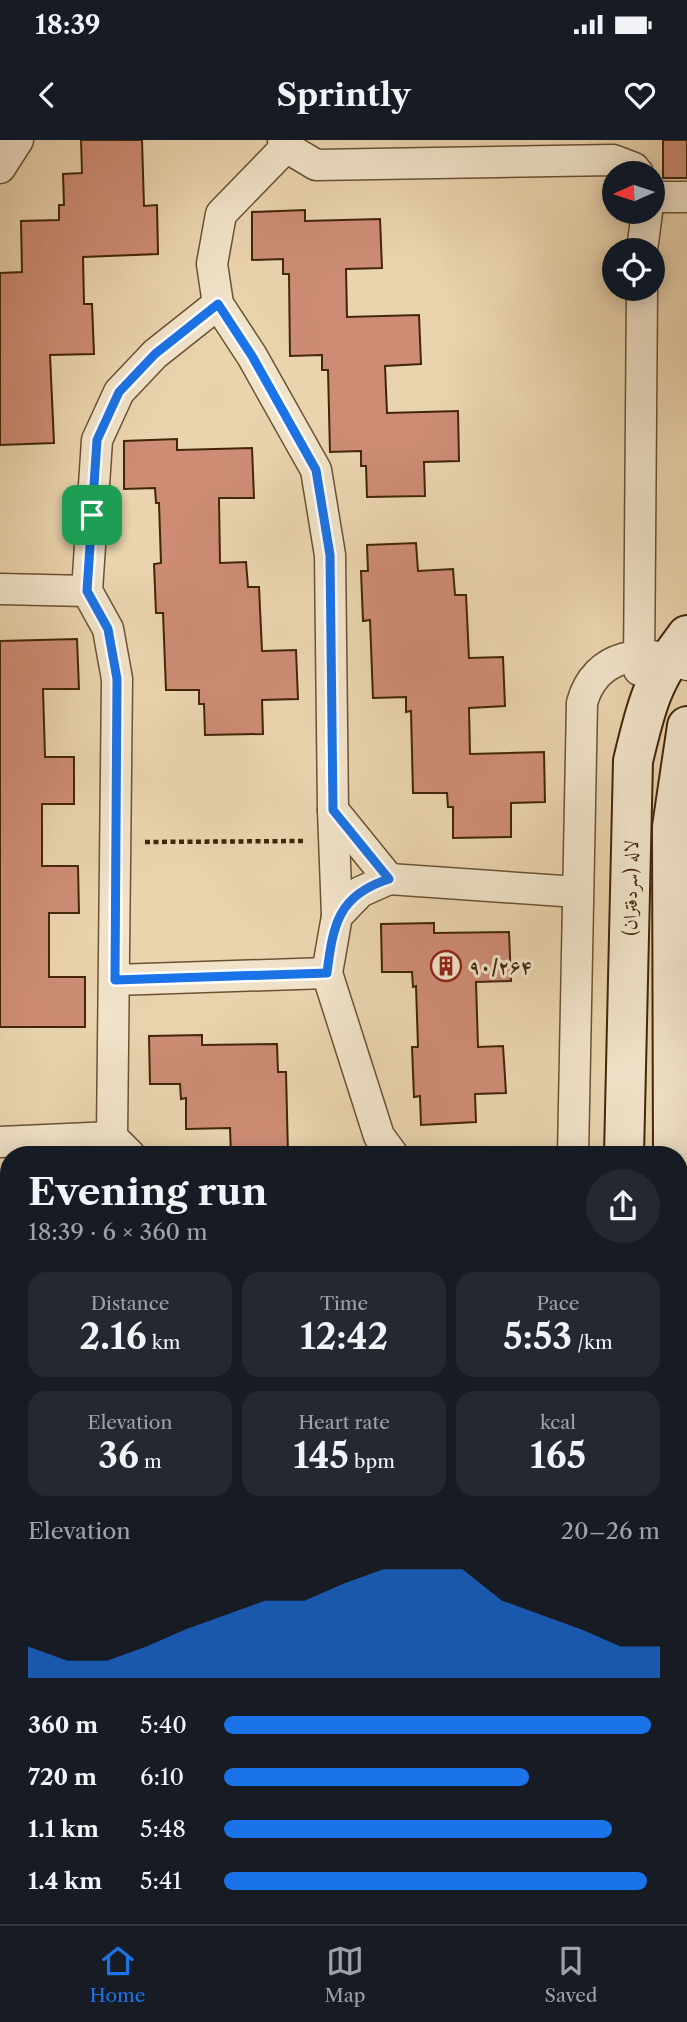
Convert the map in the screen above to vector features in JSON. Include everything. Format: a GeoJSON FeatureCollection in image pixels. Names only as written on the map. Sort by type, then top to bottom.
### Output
{"type":"FeatureCollection","features":[{"type":"Feature","properties":{"kind":"street"},"geometry":{"type":"LineString","coordinates":[[0,168],[18,140]]}},
{"type":"Feature","properties":{"kind":"street"},"geometry":{"type":"LineString","coordinates":[[386,1146],[379,1136],[327,973],[337,916],[330,555],[316,470],[252,356],[218,304],[212,264],[221,214],[285,144],[316,166],[616,161]]}},
{"type":"Feature","properties":{"kind":"street"},"geometry":{"type":"LineString","coordinates":[[665,188],[687,188]]}},
{"type":"Feature","properties":{"kind":"street"},"geometry":{"type":"LineString","coordinates":[[665,197],[687,197]]}},
{"type":"Feature","properties":{"kind":"street"},"geometry":{"type":"LineString","coordinates":[[573,1146],[582,703],[585,690],[606,667],[671,652],[643,301]]}},
{"type":"Feature","properties":{"kind":"street"},"geometry":{"type":"LineString","coordinates":[[0,1142],[121,1146],[115,980],[117,679],[108,629],[87,591],[97,440],[119,392],[155,354],[218,304]]}},
{"type":"Feature","properties":{"kind":"street"},"geometry":{"type":"LineString","coordinates":[[0,589],[87,591]]}},
{"type":"Feature","properties":{"kind":"street","name":"لاله (سردفتران)"},"geometry":{"type":"LineString","coordinates":[[624,1146],[633,761],[647,699],[671,652]]}},
{"type":"Feature","properties":{"kind":"street"},"geometry":{"type":"LineString","coordinates":[[673,1146],[671,827],[687,726]]}},
{"type":"Feature","properties":{"kind":"street"},"geometry":{"type":"LineString","coordinates":[[333,810],[389,879]]}},
{"type":"Feature","properties":{"kind":"street"},"geometry":{"type":"LineString","coordinates":[[337,916],[360,892],[389,879],[577,892]]}},
{"type":"Feature","properties":{"kind":"street"},"geometry":{"type":"LineString","coordinates":[[115,980],[327,973]]}},
{"type":"Feature","properties":{"kind":"path"},"geometry":{"type":"LineString","coordinates":[[116,842],[334,840]]}},
{"type":"Feature","properties":{"kind":"building"},"geometry":{"type":"Polygon","coordinates":[[[81,140],[142,140],[144,206],[157,205],[158,254],[83,257],[84,304],[92,304],[94,354],[50,355],[54,443],[0,445],[0,273],[22,272],[21,221],[59,220],[59,205],[64,205],[63,174],[82,173],[81,140]]]}},
{"type":"Feature","properties":{"kind":"building"},"geometry":{"type":"Polygon","coordinates":[[[663,140],[687,140],[687,178],[665,178],[663,140]]]}},
{"type":"Feature","properties":{"kind":"building"},"geometry":{"type":"Polygon","coordinates":[[[305,210],[305,221],[380,219],[382,268],[346,269],[347,317],[419,315],[421,364],[385,366],[387,413],[458,411],[459,461],[424,462],[425,496],[367,497],[366,466],[361,466],[361,451],[330,452],[328,370],[322,370],[322,355],[290,356],[289,274],[283,274],[283,259],[252,260],[252,212],[305,210]]]}},
{"type":"Feature","properties":{"kind":"building"},"geometry":{"type":"Polygon","coordinates":[[[177,439],[177,450],[252,448],[254,498],[219,498],[220,563],[246,562],[248,587],[259,587],[262,651],[296,650],[298,699],[262,700],[263,734],[205,735],[204,704],[199,704],[199,690],[166,690],[163,613],[156,613],[154,564],[161,563],[159,503],[156,503],[155,488],[124,489],[124,441],[177,439]]]}},
{"type":"Feature","properties":{"kind":"building"},"geometry":{"type":"Polygon","coordinates":[[[416,543],[418,571],[453,569],[455,595],[466,595],[469,658],[503,657],[505,706],[469,708],[470,754],[544,752],[545,802],[511,803],[511,837],[453,838],[453,807],[448,807],[447,793],[413,793],[411,711],[406,712],[406,697],[373,698],[370,620],[363,621],[361,571],[368,571],[367,545],[416,543]]]}},
{"type":"Feature","properties":{"kind":"building"},"geometry":{"type":"Polygon","coordinates":[[[77,639],[79,689],[43,689],[45,757],[74,757],[74,804],[42,804],[42,866],[78,866],[79,913],[49,913],[49,977],[85,977],[85,1027],[0,1027],[0,641],[77,639]]]}},
{"type":"Feature","properties":{"kind":"building"},"geometry":{"type":"Polygon","coordinates":[[[434,923],[434,933],[509,932],[511,981],[476,982],[478,1047],[503,1046],[506,1093],[475,1094],[476,1122],[421,1125],[420,1096],[414,1097],[412,1047],[418,1047],[416,986],[413,987],[412,972],[382,972],[381,924],[434,923]]]}},
{"type":"Feature","properties":{"kind":"building"},"geometry":{"type":"Polygon","coordinates":[[[202,1035],[202,1045],[277,1044],[278,1072],[286,1072],[288,1146],[231,1146],[230,1128],[186,1129],[186,1098],[181,1099],[180,1084],[150,1084],[149,1036],[202,1035]]]}},
{"type":"Feature","properties":{"kind":"place","name":"۹۰/۲۶۴"},"geometry":{"type":"Point","coordinates":[446,966]}},
{"type":"Feature","properties":{"kind":"route"},"geometry":{"type":"LineString","coordinates":[[218,304],[252,356],[316,470],[330,555],[333,810],[389,879],[360,892],[337,916],[327,973],[115,980],[117,679],[108,629],[87,591],[92,515],[97,440],[119,392],[155,354],[218,304]]}}]}
